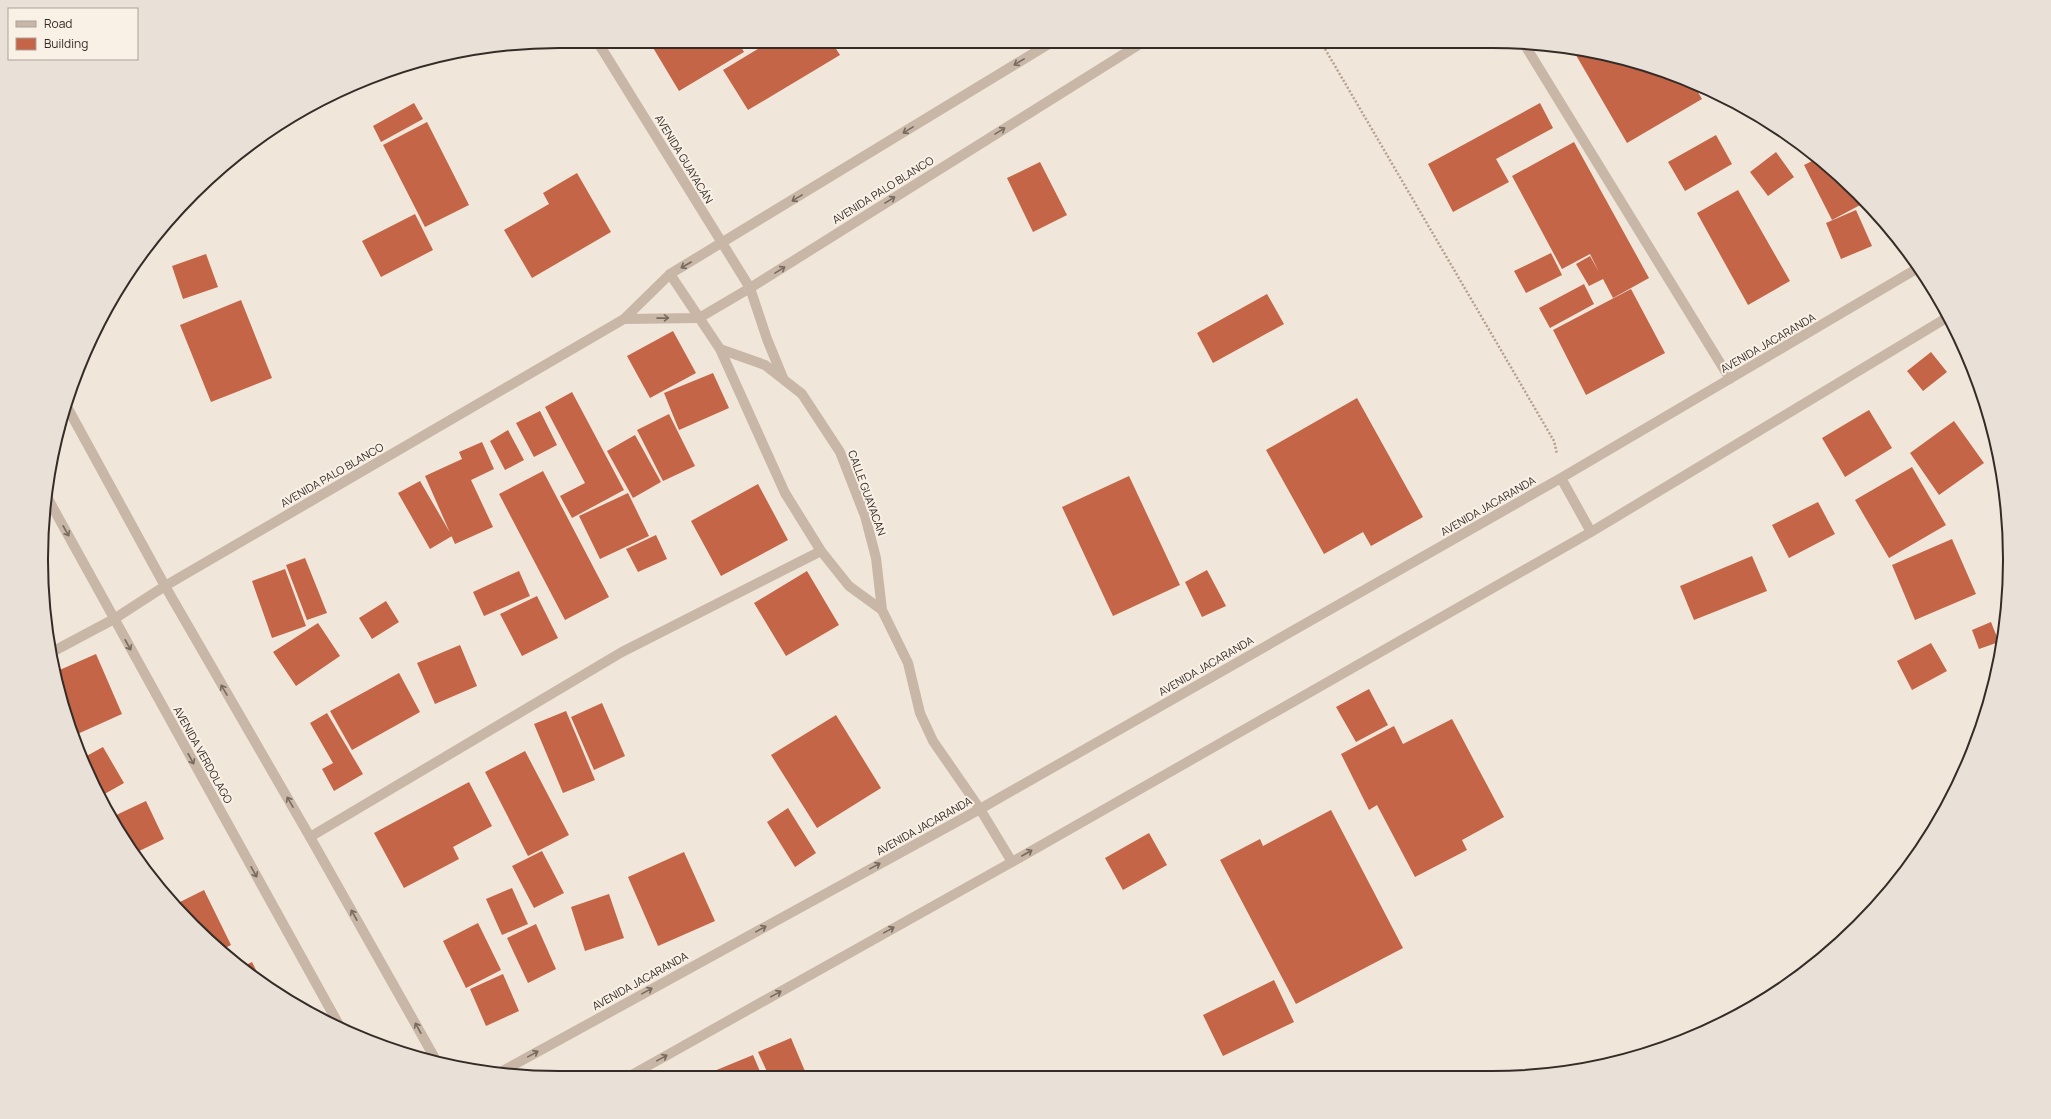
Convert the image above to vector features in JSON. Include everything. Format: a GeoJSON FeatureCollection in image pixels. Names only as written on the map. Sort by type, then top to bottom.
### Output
{"type":"FeatureCollection","features":[{"type":"Feature","properties":{"kind":"street","name":"AVENIDA GUAYACÁN"},"geometry":{"type":"LineString","coordinates":[[602,48],[721,244],[750,288],[767,338],[784,380]]}},
{"type":"Feature","properties":{"kind":"street","name":"AVENIDA PALO BLANCO"},"geometry":{"type":"LineString","coordinates":[[56,650],[114,619],[164,586],[624,319],[670,274],[1042,48]]}},
{"type":"Feature","properties":{"kind":"street","name":"AVENIDA PALO BLANCO"},"geometry":{"type":"LineString","coordinates":[[624,319],[699,318],[750,288],[1133,48]]}},
{"type":"Feature","properties":{"kind":"street"},"geometry":{"type":"LineString","coordinates":[[1527,49],[1730,379]]}},
{"type":"Feature","properties":{"kind":"street","name":"AVENIDA JACARANDA"},"geometry":{"type":"LineString","coordinates":[[506,1068],[980,809],[1561,478],[1914,271]]}},
{"type":"Feature","properties":{"kind":"street","name":"CALLE GUAYACAN"},"geometry":{"type":"LineString","coordinates":[[670,274],[720,349],[785,493],[821,551],[849,586],[882,610]]}},
{"type":"Feature","properties":{"kind":"street"},"geometry":{"type":"LineString","coordinates":[[639,1071],[1012,862],[1592,532],[1943,320]]}},
{"type":"Feature","properties":{"kind":"street","name":"CALLE GUAYACAN"},"geometry":{"type":"LineString","coordinates":[[720,349],[765,365],[802,394],[840,452],[865,516],[876,558],[882,610],[908,663],[920,713],[933,741],[980,809],[1012,862]]}},
{"type":"Feature","properties":{"kind":"street"},"geometry":{"type":"LineString","coordinates":[[70,412],[164,586],[310,837],[433,1055]]}},
{"type":"Feature","properties":{"kind":"street"},"geometry":{"type":"LineString","coordinates":[[1561,478],[1592,532]]}},
{"type":"Feature","properties":{"kind":"street","name":"AVENIDA VERDOLAGO"},"geometry":{"type":"LineString","coordinates":[[51,504],[337,1020]]}},
{"type":"Feature","properties":{"kind":"street"},"geometry":{"type":"LineString","coordinates":[[310,837],[622,652],[821,551]]}},
{"type":"Feature","properties":{"kind":"path"},"geometry":{"type":"LineString","coordinates":[[1324,48],[1554,442],[1561,478]]}},
{"type":"Feature","properties":{"kind":"building"},"geometry":{"type":"Polygon","coordinates":[[[653,48],[742,48],[744,52],[679,91],[653,48]]]}},
{"type":"Feature","properties":{"kind":"building"},"geometry":{"type":"Polygon","coordinates":[[[759,48],[836,48],[840,55],[748,110],[723,70],[759,48]]]}},
{"type":"Feature","properties":{"kind":"building"},"geometry":{"type":"Polygon","coordinates":[[[1576,55],[1624,65],[1656,75],[1698,92],[1702,99],[1627,143],[1576,55]]]}},
{"type":"Feature","properties":{"kind":"building"},"geometry":{"type":"Polygon","coordinates":[[[414,103],[423,119],[381,142],[373,126],[414,103]]]}},
{"type":"Feature","properties":{"kind":"building"},"geometry":{"type":"Polygon","coordinates":[[[1540,103],[1553,128],[1496,159],[1509,182],[1453,212],[1428,164],[1540,103]]]}},
{"type":"Feature","properties":{"kind":"building"},"geometry":{"type":"Polygon","coordinates":[[[427,122],[469,205],[425,227],[383,145],[427,122]]]}},
{"type":"Feature","properties":{"kind":"building"},"geometry":{"type":"Polygon","coordinates":[[[1716,135],[1732,164],[1685,191],[1668,162],[1716,135]]]}},
{"type":"Feature","properties":{"kind":"building"},"geometry":{"type":"Polygon","coordinates":[[[1574,142],[1649,278],[1613,298],[1603,279],[1589,286],[1576,264],[1590,256],[1599,272],[1590,254],[1562,269],[1512,176],[1574,142]]]}},
{"type":"Feature","properties":{"kind":"building"},"geometry":{"type":"Polygon","coordinates":[[[1776,152],[1794,177],[1768,196],[1750,172],[1776,152]]]}},
{"type":"Feature","properties":{"kind":"building"},"geometry":{"type":"Polygon","coordinates":[[[1812,161],[1829,175],[1860,205],[1832,220],[1804,165],[1812,161]]]}},
{"type":"Feature","properties":{"kind":"building"},"geometry":{"type":"Polygon","coordinates":[[[1040,162],[1067,215],[1033,232],[1007,178],[1040,162]]]}},
{"type":"Feature","properties":{"kind":"building"},"geometry":{"type":"Polygon","coordinates":[[[577,173],[611,232],[532,278],[504,230],[549,204],[543,193],[577,173]]]}},
{"type":"Feature","properties":{"kind":"building"},"geometry":{"type":"Polygon","coordinates":[[[1738,190],[1790,281],[1748,305],[1697,213],[1738,190]]]}},
{"type":"Feature","properties":{"kind":"building"},"geometry":{"type":"Polygon","coordinates":[[[1856,210],[1872,246],[1841,259],[1826,223],[1856,210]]]}},
{"type":"Feature","properties":{"kind":"building"},"geometry":{"type":"Polygon","coordinates":[[[415,214],[433,250],[381,277],[362,241],[415,214]]]}},
{"type":"Feature","properties":{"kind":"building"},"geometry":{"type":"Polygon","coordinates":[[[1551,253],[1562,275],[1526,293],[1514,271],[1551,253]]]}},
{"type":"Feature","properties":{"kind":"building"},"geometry":{"type":"Polygon","coordinates":[[[206,254],[218,287],[183,299],[172,266],[206,254]]]}},
{"type":"Feature","properties":{"kind":"building"},"geometry":{"type":"Polygon","coordinates":[[[1584,284],[1594,304],[1550,328],[1539,308],[1584,284]]]}},
{"type":"Feature","properties":{"kind":"building"},"geometry":{"type":"Polygon","coordinates":[[[1631,289],[1665,353],[1586,395],[1553,330],[1631,289]]]}},
{"type":"Feature","properties":{"kind":"building"},"geometry":{"type":"Polygon","coordinates":[[[1267,294],[1284,324],[1213,363],[1197,333],[1267,294]]]}},
{"type":"Feature","properties":{"kind":"building"},"geometry":{"type":"Polygon","coordinates":[[[241,300],[272,378],[211,402],[180,325],[241,300]]]}},
{"type":"Feature","properties":{"kind":"building"},"geometry":{"type":"Polygon","coordinates":[[[673,331],[696,373],[650,398],[627,356],[673,331]]]}},
{"type":"Feature","properties":{"kind":"building"},"geometry":{"type":"Polygon","coordinates":[[[1931,352],[1947,372],[1923,391],[1907,371],[1931,352]]]}},
{"type":"Feature","properties":{"kind":"building"},"geometry":{"type":"Polygon","coordinates":[[[713,373],[729,408],[679,430],[664,393],[713,373]]]}},
{"type":"Feature","properties":{"kind":"building"},"geometry":{"type":"Polygon","coordinates":[[[572,392],[624,490],[572,518],[560,496],[585,483],[545,407],[572,392]]]}},
{"type":"Feature","properties":{"kind":"building"},"geometry":{"type":"Polygon","coordinates":[[[1357,398],[1423,517],[1371,546],[1363,532],[1324,554],[1266,450],[1357,398]]]}},
{"type":"Feature","properties":{"kind":"building"},"geometry":{"type":"Polygon","coordinates":[[[1869,410],[1892,448],[1845,477],[1822,438],[1869,410]]]}},
{"type":"Feature","properties":{"kind":"building"},"geometry":{"type":"Polygon","coordinates":[[[540,411],[557,445],[534,457],[516,423],[540,411]]]}},
{"type":"Feature","properties":{"kind":"building"},"geometry":{"type":"Polygon","coordinates":[[[669,414],[695,466],[663,481],[637,430],[669,414]]]}},
{"type":"Feature","properties":{"kind":"building"},"geometry":{"type":"Polygon","coordinates":[[[1954,421],[1984,463],[1939,495],[1910,453],[1954,421]]]}},
{"type":"Feature","properties":{"kind":"building"},"geometry":{"type":"Polygon","coordinates":[[[508,430],[524,460],[505,470],[490,441],[508,430]]]}},
{"type":"Feature","properties":{"kind":"building"},"geometry":{"type":"Polygon","coordinates":[[[635,435],[661,482],[633,498],[607,451],[635,435]]]}},
{"type":"Feature","properties":{"kind":"building"},"geometry":{"type":"Polygon","coordinates":[[[482,442],[494,469],[471,480],[493,527],[455,544],[425,476],[462,459],[459,452],[482,442]]]}},
{"type":"Feature","properties":{"kind":"building"},"geometry":{"type":"Polygon","coordinates":[[[1912,467],[1946,525],[1889,558],[1855,500],[1912,467]]]}},
{"type":"Feature","properties":{"kind":"building"},"geometry":{"type":"Polygon","coordinates":[[[543,471],[609,597],[565,620],[499,494],[543,471]]]}},
{"type":"Feature","properties":{"kind":"building"},"geometry":{"type":"Polygon","coordinates":[[[1129,476],[1180,585],[1113,616],[1062,507],[1129,476]]]}},
{"type":"Feature","properties":{"kind":"building"},"geometry":{"type":"Polygon","coordinates":[[[420,481],[452,536],[430,549],[398,493],[420,481]]]}},
{"type":"Feature","properties":{"kind":"building"},"geometry":{"type":"Polygon","coordinates":[[[758,484],[788,540],[721,576],[691,521],[758,484]]]}},
{"type":"Feature","properties":{"kind":"building"},"geometry":{"type":"Polygon","coordinates":[[[628,493],[649,536],[600,559],[579,516],[628,493]]]}},
{"type":"Feature","properties":{"kind":"building"},"geometry":{"type":"Polygon","coordinates":[[[1818,502],[1835,534],[1789,558],[1772,525],[1818,502]]]}},
{"type":"Feature","properties":{"kind":"building"},"geometry":{"type":"Polygon","coordinates":[[[656,535],[667,559],[638,572],[626,549],[656,535]]]}},
{"type":"Feature","properties":{"kind":"building"},"geometry":{"type":"Polygon","coordinates":[[[1952,539],[1976,594],[1915,620],[1892,565],[1952,539]]]}},
{"type":"Feature","properties":{"kind":"building"},"geometry":{"type":"Polygon","coordinates":[[[1752,556],[1767,591],[1694,620],[1680,586],[1752,556]]]}},
{"type":"Feature","properties":{"kind":"building"},"geometry":{"type":"Polygon","coordinates":[[[305,558],[327,613],[307,620],[286,565],[305,558]]]}},
{"type":"Feature","properties":{"kind":"building"},"geometry":{"type":"Polygon","coordinates":[[[285,569],[306,626],[272,638],[252,581],[285,569]]]}},
{"type":"Feature","properties":{"kind":"building"},"geometry":{"type":"Polygon","coordinates":[[[1207,570],[1226,606],[1202,617],[1185,582],[1207,570]]]}},
{"type":"Feature","properties":{"kind":"building"},"geometry":{"type":"Polygon","coordinates":[[[519,571],[530,596],[484,616],[473,592],[519,571]]]}},
{"type":"Feature","properties":{"kind":"building"},"geometry":{"type":"Polygon","coordinates":[[[807,571],[839,625],[786,656],[754,603],[807,571]]]}},
{"type":"Feature","properties":{"kind":"building"},"geometry":{"type":"Polygon","coordinates":[[[537,596],[558,638],[522,656],[500,614],[537,596]]]}},
{"type":"Feature","properties":{"kind":"building"},"geometry":{"type":"Polygon","coordinates":[[[386,601],[399,622],[372,639],[359,618],[386,601]]]}},
{"type":"Feature","properties":{"kind":"building"},"geometry":{"type":"Polygon","coordinates":[[[1991,622],[1997,637],[1996,643],[1979,649],[1972,630],[1991,622]]]}},
{"type":"Feature","properties":{"kind":"building"},"geometry":{"type":"Polygon","coordinates":[[[318,623],[340,656],[296,686],[273,652],[318,623]]]}},
{"type":"Feature","properties":{"kind":"building"},"geometry":{"type":"Polygon","coordinates":[[[1931,643],[1947,671],[1912,690],[1897,661],[1931,643]]]}},
{"type":"Feature","properties":{"kind":"building"},"geometry":{"type":"Polygon","coordinates":[[[460,645],[477,686],[435,704],[417,663],[460,645]]]}},
{"type":"Feature","properties":{"kind":"building"},"geometry":{"type":"Polygon","coordinates":[[[96,654],[122,714],[79,733],[65,692],[60,670],[96,654]]]}},
{"type":"Feature","properties":{"kind":"building"},"geometry":{"type":"Polygon","coordinates":[[[399,673],[420,712],[352,750],[330,711],[399,673]]]}},
{"type":"Feature","properties":{"kind":"building"},"geometry":{"type":"Polygon","coordinates":[[[1369,689],[1388,725],[1356,742],[1336,707],[1369,689]]]}},
{"type":"Feature","properties":{"kind":"building"},"geometry":{"type":"Polygon","coordinates":[[[602,703],[625,756],[594,770],[571,717],[602,703]]]}},
{"type":"Feature","properties":{"kind":"building"},"geometry":{"type":"Polygon","coordinates":[[[566,711],[595,780],[563,793],[534,724],[566,711]]]}},
{"type":"Feature","properties":{"kind":"building"},"geometry":{"type":"Polygon","coordinates":[[[327,713],[363,774],[334,791],[322,769],[333,763],[310,723],[327,713]]]}},
{"type":"Feature","properties":{"kind":"building"},"geometry":{"type":"Polygon","coordinates":[[[836,715],[881,788],[817,828],[771,755],[836,715]]]}},
{"type":"Feature","properties":{"kind":"building"},"geometry":{"type":"Polygon","coordinates":[[[1452,719],[1504,817],[1462,840],[1467,850],[1415,877],[1377,805],[1369,810],[1341,754],[1394,726],[1403,744],[1452,719]]]}},
{"type":"Feature","properties":{"kind":"building"},"geometry":{"type":"Polygon","coordinates":[[[103,747],[124,783],[105,794],[87,756],[103,747]]]}},
{"type":"Feature","properties":{"kind":"building"},"geometry":{"type":"Polygon","coordinates":[[[525,751],[569,835],[528,856],[485,772],[525,751]]]}},
{"type":"Feature","properties":{"kind":"building"},"geometry":{"type":"Polygon","coordinates":[[[469,782],[492,826],[453,847],[459,859],[404,888],[374,833],[469,782]]]}},
{"type":"Feature","properties":{"kind":"building"},"geometry":{"type":"Polygon","coordinates":[[[146,801],[164,839],[139,851],[117,815],[146,801]]]}},
{"type":"Feature","properties":{"kind":"building"},"geometry":{"type":"Polygon","coordinates":[[[788,808],[816,853],[795,867],[767,822],[788,808]]]}},
{"type":"Feature","properties":{"kind":"building"},"geometry":{"type":"Polygon","coordinates":[[[1331,810],[1403,948],[1296,1004],[1220,860],[1260,839],[1263,846],[1331,810]]]}},
{"type":"Feature","properties":{"kind":"building"},"geometry":{"type":"Polygon","coordinates":[[[1149,833],[1167,865],[1123,890],[1105,858],[1149,833]]]}},
{"type":"Feature","properties":{"kind":"building"},"geometry":{"type":"Polygon","coordinates":[[[542,851],[564,893],[534,908],[512,866],[542,851]]]}},
{"type":"Feature","properties":{"kind":"building"},"geometry":{"type":"Polygon","coordinates":[[[684,852],[715,921],[658,946],[628,877],[684,852]]]}},
{"type":"Feature","properties":{"kind":"building"},"geometry":{"type":"Polygon","coordinates":[[[512,888],[528,924],[502,935],[486,899],[512,888]]]}},
{"type":"Feature","properties":{"kind":"building"},"geometry":{"type":"Polygon","coordinates":[[[204,890],[231,945],[226,947],[222,944],[180,902],[204,890]]]}},
{"type":"Feature","properties":{"kind":"building"},"geometry":{"type":"Polygon","coordinates":[[[609,894],[624,938],[585,951],[571,907],[609,894]]]}},
{"type":"Feature","properties":{"kind":"building"},"geometry":{"type":"Polygon","coordinates":[[[478,923],[501,970],[466,988],[443,941],[478,923]]]}},
{"type":"Feature","properties":{"kind":"building"},"geometry":{"type":"Polygon","coordinates":[[[536,924],[556,969],[528,983],[507,938],[536,924]]]}},
{"type":"Feature","properties":{"kind":"building"},"geometry":{"type":"Polygon","coordinates":[[[252,962],[257,971],[248,965],[252,962]]]}},
{"type":"Feature","properties":{"kind":"building"},"geometry":{"type":"Polygon","coordinates":[[[503,974],[519,1011],[486,1026],[470,989],[503,974]]]}},
{"type":"Feature","properties":{"kind":"building"},"geometry":{"type":"Polygon","coordinates":[[[1274,980],[1294,1022],[1223,1056],[1203,1015],[1274,980]]]}},
{"type":"Feature","properties":{"kind":"building"},"geometry":{"type":"Polygon","coordinates":[[[791,1038],[805,1071],[767,1071],[758,1052],[791,1038]]]}},
{"type":"Feature","properties":{"kind":"building"},"geometry":{"type":"Polygon","coordinates":[[[753,1055],[760,1071],[714,1071],[753,1055]]]}}]}
